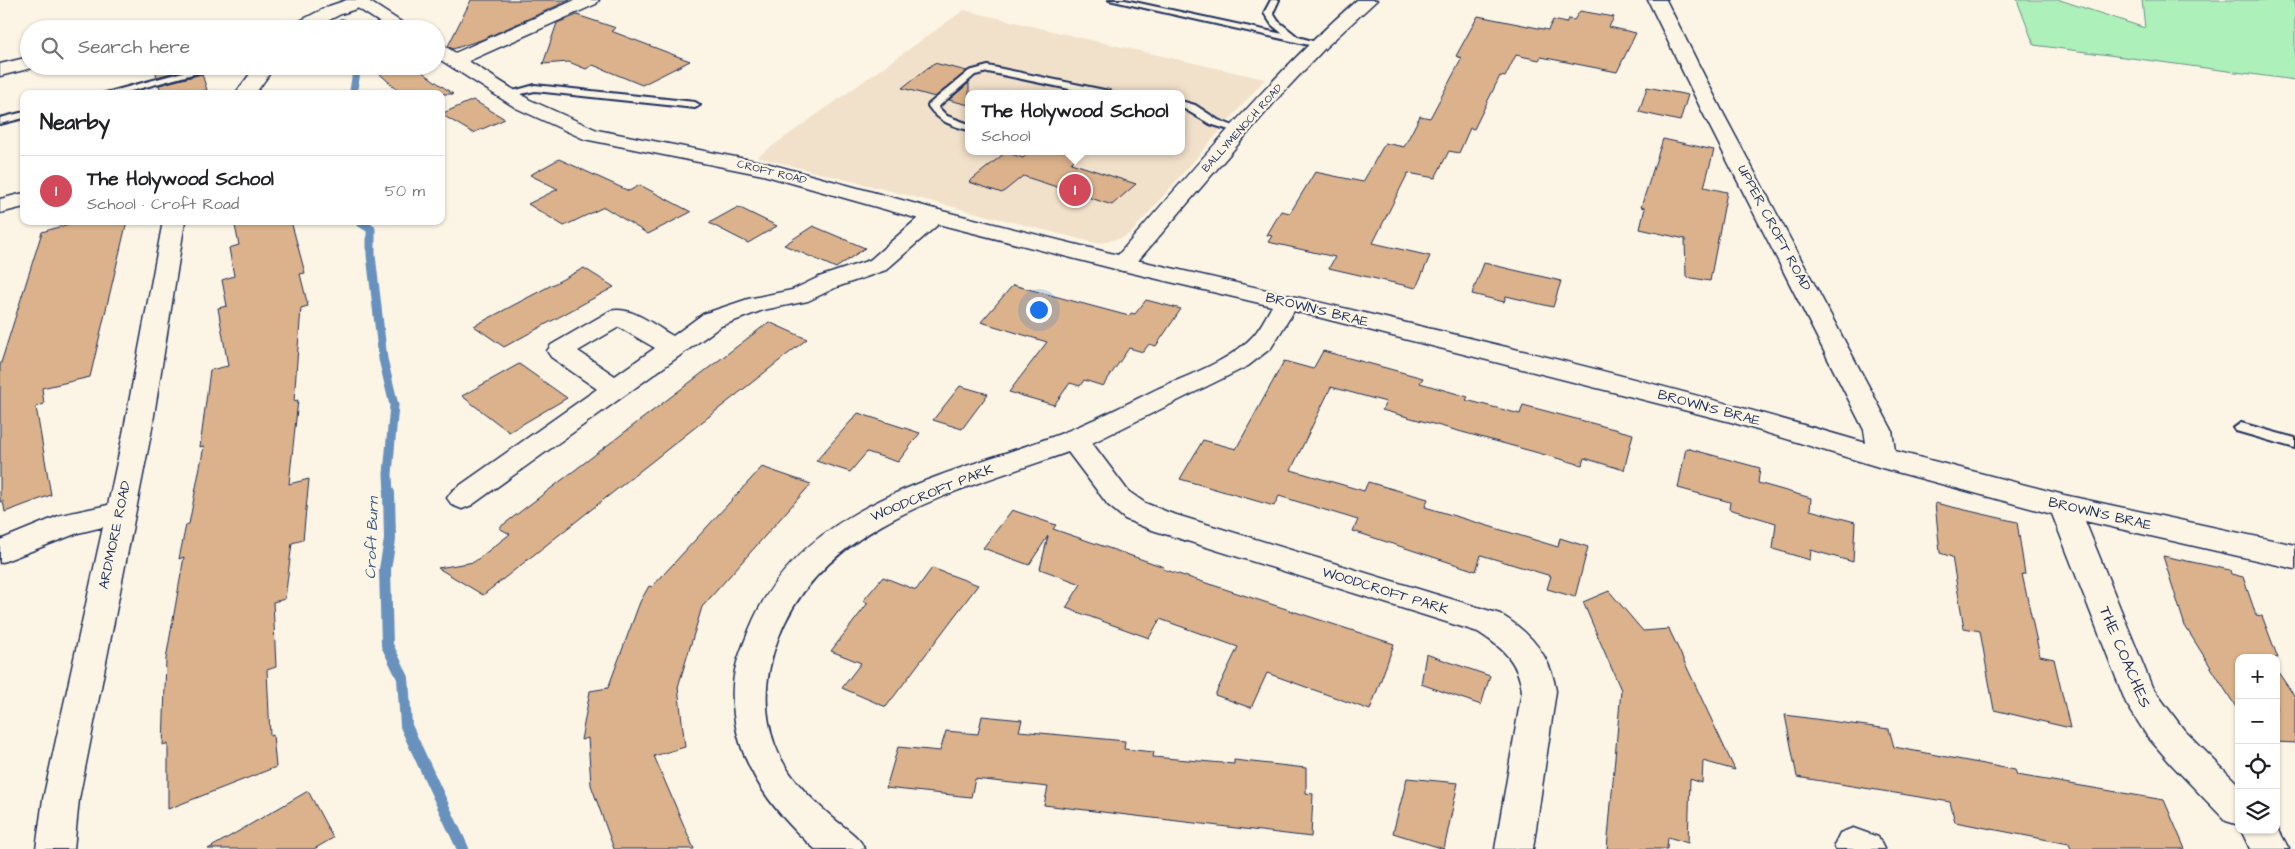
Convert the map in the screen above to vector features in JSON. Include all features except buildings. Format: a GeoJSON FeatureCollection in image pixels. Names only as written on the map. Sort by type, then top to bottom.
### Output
{"type":"FeatureCollection","features":[{"type":"Feature","properties":{"kind":"street"},"geometry":{"type":"LineString","coordinates":[[455,60],[590,0]]}},
{"type":"Feature","properties":{"kind":"street","name":"BALLYMENOCH ROAD"},"geometry":{"type":"LineString","coordinates":[[1122,264],[1318,44],[1368,0]]}},
{"type":"Feature","properties":{"kind":"street","name":"UPPER CROFT ROAD"},"geometry":{"type":"LineString","coordinates":[[1656,0],[1878,430],[1882,458]]}},
{"type":"Feature","properties":{"kind":"street"},"geometry":{"type":"LineString","coordinates":[[316,20],[357,1],[388,20]]}},
{"type":"Feature","properties":{"kind":"street","name":"CROFT ROAD"},"geometry":{"type":"LineString","coordinates":[[445,54],[507,94],[591,135],[766,169],[934,216],[1122,264]]}},
{"type":"Feature","properties":{"kind":"street"},"geometry":{"type":"LineString","coordinates":[[0,70],[20,66]]}},
{"type":"Feature","properties":{"kind":"street"},"geometry":{"type":"LineString","coordinates":[[249,90],[260,75]]}},
{"type":"Feature","properties":{"kind":"street"},"geometry":{"type":"LineString","coordinates":[[0,206],[20,201]]}},
{"type":"Feature","properties":{"kind":"street"},"geometry":{"type":"LineString","coordinates":[[462,498],[712,320],[757,304],[799,296],[828,282],[878,265],[934,216]]}},
{"type":"Feature","properties":{"kind":"street","name":"ARDMORE ROAD"},"geometry":{"type":"LineString","coordinates":[[55,849],[61,799],[119,513],[137,434],[173,225]]}},
{"type":"Feature","properties":{"kind":"street","name":"BROWN'S BRAE"},"geometry":{"type":"LineString","coordinates":[[1122,264],[1286,302],[1736,414],[1882,458],[2064,506],[2295,557]]}},
{"type":"Feature","properties":{"kind":"street","name":"WOODCROFT PARK"},"geometry":{"type":"LineString","coordinates":[[846,849],[836,844],[783,793],[765,765],[754,734],[749,704],[750,672],[758,642],[771,612],[788,585],[810,560],[835,539],[863,520],[893,505],[1074,439],[1234,363],[1260,345],[1286,302]]}},
{"type":"Feature","properties":{"kind":"street"},"geometry":{"type":"LineString","coordinates":[[615,388],[560,350],[619,316],[673,347]]}},
{"type":"Feature","properties":{"kind":"street","name":"WOODCROFT PARK"},"geometry":{"type":"LineString","coordinates":[[1074,439],[1118,498],[1135,511],[1169,524],[1489,623],[1515,641],[1533,665],[1538,678],[1539,691],[1514,849]]}},
{"type":"Feature","properties":{"kind":"street","name":"THE COACHES"},"geometry":{"type":"LineString","coordinates":[[2064,506],[2135,684],[2151,716],[2173,743],[2235,805]]}},
{"type":"Feature","properties":{"kind":"street"},"geometry":{"type":"LineString","coordinates":[[0,552],[72,524],[119,513]]}},
{"type":"Feature","properties":{"kind":"street"},"geometry":{"type":"LineString","coordinates":[[2261,834],[2270,849]]}},
{"type":"Feature","properties":{"kind":"lane"},"geometry":{"type":"LineString","coordinates":[[1113,0],[1318,44]]}},
{"type":"Feature","properties":{"kind":"lane"},"geometry":{"type":"LineString","coordinates":[[1275,0],[1268,13],[1275,23],[1296,40]]}},
{"type":"Feature","properties":{"kind":"lane"},"geometry":{"type":"LineString","coordinates":[[965,126],[950,122],[936,111],[933,106],[972,74],[988,69],[1090,90]]}},
{"type":"Feature","properties":{"kind":"lane"},"geometry":{"type":"LineString","coordinates":[[123,90],[182,75]]}},
{"type":"Feature","properties":{"kind":"lane"},"geometry":{"type":"LineString","coordinates":[[507,94],[535,88],[695,105]]}},
{"type":"Feature","properties":{"kind":"lane"},"geometry":{"type":"LineString","coordinates":[[1185,105],[1214,122],[1240,130]]}},
{"type":"Feature","properties":{"kind":"lane"},"geometry":{"type":"LineString","coordinates":[[0,120],[20,116]]}},
{"type":"Feature","properties":{"kind":"lane"},"geometry":{"type":"LineString","coordinates":[[2241,428],[2295,443]]}},
{"type":"Feature","properties":{"kind":"shaded area"},"geometry":{"type":"Polygon","coordinates":[[[964,10],[1265,79],[1131,233],[1122,238],[1095,243],[757,157],[964,10]]]}},
{"type":"Feature","properties":{"kind":"green space"},"geometry":{"type":"Polygon","coordinates":[[[2017,0],[2060,0],[2145,28],[2142,0],[2295,0],[2295,80],[2034,45],[2017,0]]]}},
{"type":"Feature","properties":{"kind":"waterway","name":"Croft Burn"},"geometry":{"type":"LineString","coordinates":[[354,90],[356,75]]}},
{"type":"Feature","properties":{"kind":"waterway","name":"Croft Burn"},"geometry":{"type":"LineString","coordinates":[[364,225],[371,229],[371,255],[383,359],[394,405],[388,474],[389,494]]}},
{"type":"Feature","properties":{"kind":"waterway","name":"Croft Burn"},"geometry":{"type":"LineString","coordinates":[[389,493],[390,540],[385,569],[387,645],[403,678],[406,726],[463,849]]}},
{"type":"Feature","properties":{"kind":"place","name":"The Holywood School"},"geometry":{"type":"Point","coordinates":[1075,190]}}]}
